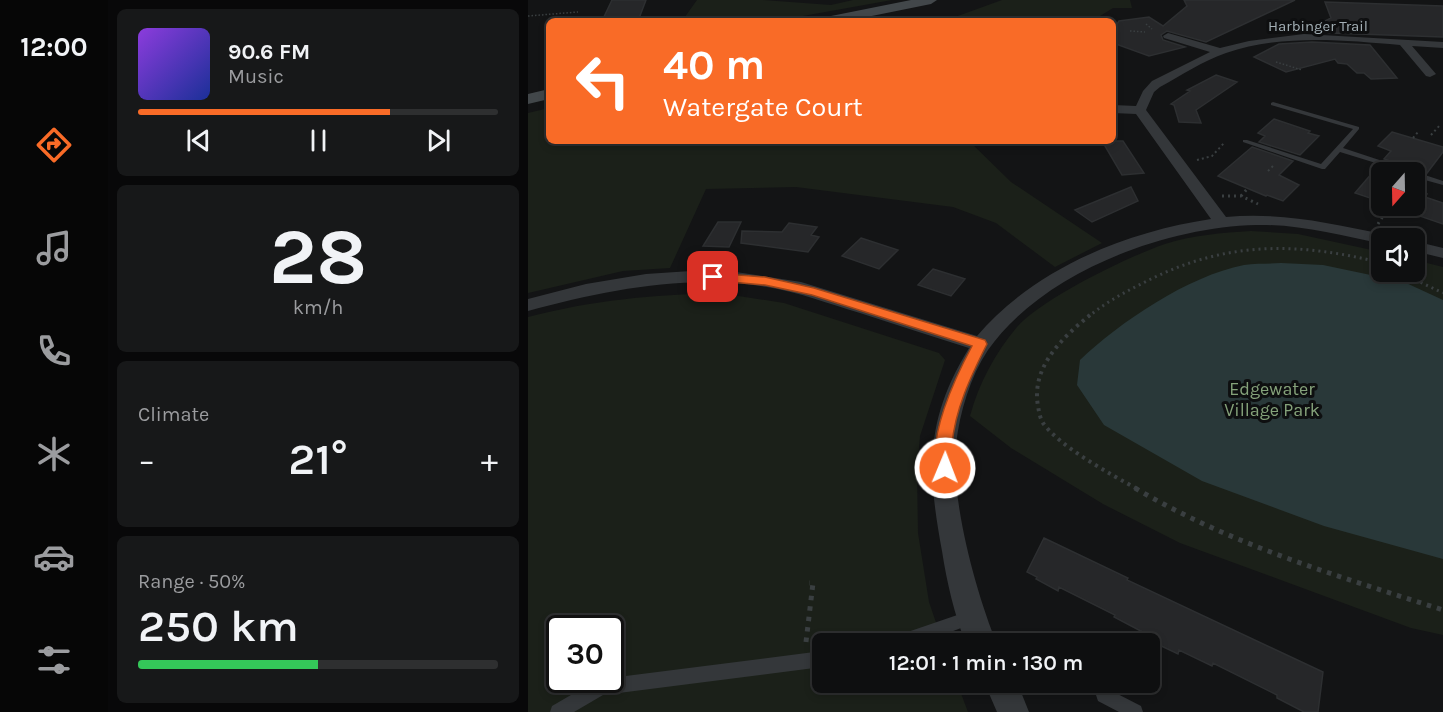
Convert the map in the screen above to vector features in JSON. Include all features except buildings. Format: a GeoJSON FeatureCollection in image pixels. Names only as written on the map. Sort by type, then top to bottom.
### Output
{"type":"FeatureCollection","features":[{"type":"Feature","properties":{"kind":"main road"},"geometry":{"type":"LineString","coordinates":[[841,18],[930,0]]}},
{"type":"Feature","properties":{"kind":"main road"},"geometry":{"type":"LineString","coordinates":[[868,18],[943,0]]}},
{"type":"Feature","properties":{"kind":"main road"},"geometry":{"type":"LineString","coordinates":[[528,87],[546,83]]}},
{"type":"Feature","properties":{"kind":"main road"},"geometry":{"type":"LineString","coordinates":[[528,99],[546,95]]}},
{"type":"Feature","properties":{"kind":"street"},"geometry":{"type":"LineString","coordinates":[[1168,36],[1221,52]]}},
{"type":"Feature","properties":{"kind":"street","name":"Harbinger Trail"},"geometry":{"type":"LineString","coordinates":[[1140,110],[1149,91],[1156,84],[1221,52],[1282,39],[1443,45]]}},
{"type":"Feature","properties":{"kind":"street"},"geometry":{"type":"LineString","coordinates":[[1404,43],[1430,74]]}},
{"type":"Feature","properties":{"kind":"street"},"geometry":{"type":"LineString","coordinates":[[1116,109],[1140,110],[1221,222]]}},
{"type":"Feature","properties":{"kind":"street"},"geometry":{"type":"LineString","coordinates":[[976,633],[969,618],[947,513],[944,445],[958,387],[980,344],[1013,306],[1056,278],[1098,257],[1184,228],[1221,222],[1292,222],[1371,231]]}},
{"type":"Feature","properties":{"kind":"street"},"geometry":{"type":"LineString","coordinates":[[1425,249],[1443,253]]}},
{"type":"Feature","properties":{"kind":"street"},"geometry":{"type":"LineString","coordinates":[[528,305],[560,295],[615,284],[672,278],[717,277],[765,281],[814,292],[980,344]]}},
{"type":"Feature","properties":{"kind":"street"},"geometry":{"type":"LineString","coordinates":[[1005,693],[1013,712]]}},
{"type":"Feature","properties":{"kind":"lane"},"geometry":{"type":"LineString","coordinates":[[1245,141],[1322,167],[1357,128],[1274,104]]}},
{"type":"Feature","properties":{"kind":"lane"},"geometry":{"type":"LineString","coordinates":[[1338,149],[1379,162]]}},
{"type":"Feature","properties":{"kind":"lane"},"geometry":{"type":"LineString","coordinates":[[1425,177],[1443,183]]}},
{"type":"Feature","properties":{"kind":"lane"},"geometry":{"type":"LineString","coordinates":[[927,633],[969,618]]}},
{"type":"Feature","properties":{"kind":"lane"},"geometry":{"type":"LineString","coordinates":[[558,712],[601,687],[812,660]]}},
{"type":"Feature","properties":{"kind":"lane"},"geometry":{"type":"LineString","coordinates":[[1104,695],[1135,712]]}},
{"type":"Feature","properties":{"kind":"path"},"geometry":{"type":"LineString","coordinates":[[528,16],[578,12]]}},
{"type":"Feature","properties":{"kind":"path"},"geometry":{"type":"LineString","coordinates":[[1146,24],[1152,29]]}},
{"type":"Feature","properties":{"kind":"path"},"geometry":{"type":"LineString","coordinates":[[1130,31],[1145,32]]}},
{"type":"Feature","properties":{"kind":"path"},"geometry":{"type":"LineString","coordinates":[[1276,62],[1302,70]]}},
{"type":"Feature","properties":{"kind":"path"},"geometry":{"type":"LineString","coordinates":[[1431,135],[1440,125]]}},
{"type":"Feature","properties":{"kind":"path"},"geometry":{"type":"LineString","coordinates":[[1413,138],[1418,132]]}},
{"type":"Feature","properties":{"kind":"path"},"geometry":{"type":"LineString","coordinates":[[1175,161],[1212,156],[1225,142]]}},
{"type":"Feature","properties":{"kind":"path"},"geometry":{"type":"LineString","coordinates":[[1268,171],[1273,166]]}},
{"type":"Feature","properties":{"kind":"path"},"geometry":{"type":"LineString","coordinates":[[1240,196],[1247,189]]}},
{"type":"Feature","properties":{"kind":"path"},"geometry":{"type":"LineString","coordinates":[[1218,196],[1240,196],[1257,202],[1263,208]]}},
{"type":"Feature","properties":{"kind":"path"},"geometry":{"type":"LineString","coordinates":[[1371,261],[1296,248],[1256,248],[1215,255],[1174,267],[1107,304],[1085,318],[1065,335],[1049,354],[1040,372],[1036,389],[1037,402],[1042,422],[1073,449],[1130,486],[1188,517],[1274,552],[1443,610]]}},
{"type":"Feature","properties":{"kind":"path"},"geometry":{"type":"LineString","coordinates":[[1420,282],[1443,293]]}},
{"type":"Feature","properties":{"kind":"path"},"geometry":{"type":"LineString","coordinates":[[804,661],[813,583],[809,583]]}},
{"type":"Feature","properties":{"kind":"green space"},"geometry":{"type":"Polygon","coordinates":[[[697,0],[763,0],[831,5],[853,0],[892,0],[792,18],[684,18],[697,0]]]}},
{"type":"Feature","properties":{"kind":"green space"},"geometry":{"type":"Polygon","coordinates":[[[1002,0],[1130,0],[1132,8],[1113,8],[1097,18],[952,18],[1002,0]]]}},
{"type":"Feature","properties":{"kind":"green space"},"geometry":{"type":"Polygon","coordinates":[[[546,109],[546,144],[972,144],[1011,182],[1102,243],[1055,267],[996,223],[953,207],[796,187],[706,189],[670,268],[623,271],[528,293],[528,113],[546,109]]]}},
{"type":"Feature","properties":{"kind":"green space","name":"Edgewater Village Park"},"geometry":{"type":"Polygon","coordinates":[[[1251,231],[1298,234],[1371,250],[1371,282],[1425,282],[1425,262],[1443,267],[1443,635],[1411,628],[1180,543],[1103,504],[1011,448],[970,416],[989,369],[1017,327],[1029,316],[1065,291],[1130,258],[1175,241],[1251,231]]]}},
{"type":"Feature","properties":{"kind":"green space"},"geometry":{"type":"Polygon","coordinates":[[[719,293],[784,303],[939,353],[945,360],[920,436],[917,472],[918,533],[929,602],[940,633],[812,633],[812,693],[961,693],[968,712],[528,712],[528,317],[600,302],[719,293]]]}},
{"type":"Feature","properties":{"kind":"shaded area"},"geometry":{"type":"Polygon","coordinates":[[[1249,264],[1323,265],[1371,275],[1371,282],[1404,282],[1443,300],[1443,559],[1324,526],[1202,481],[1104,425],[1077,385],[1080,360],[1135,316],[1200,279],[1249,264]]]}},
{"type":"Feature","properties":{"kind":"route"},"geometry":{"type":"LineString","coordinates":[[713,277],[765,281],[814,292],[980,344],[958,387],[944,445],[945,468]]}}]}
